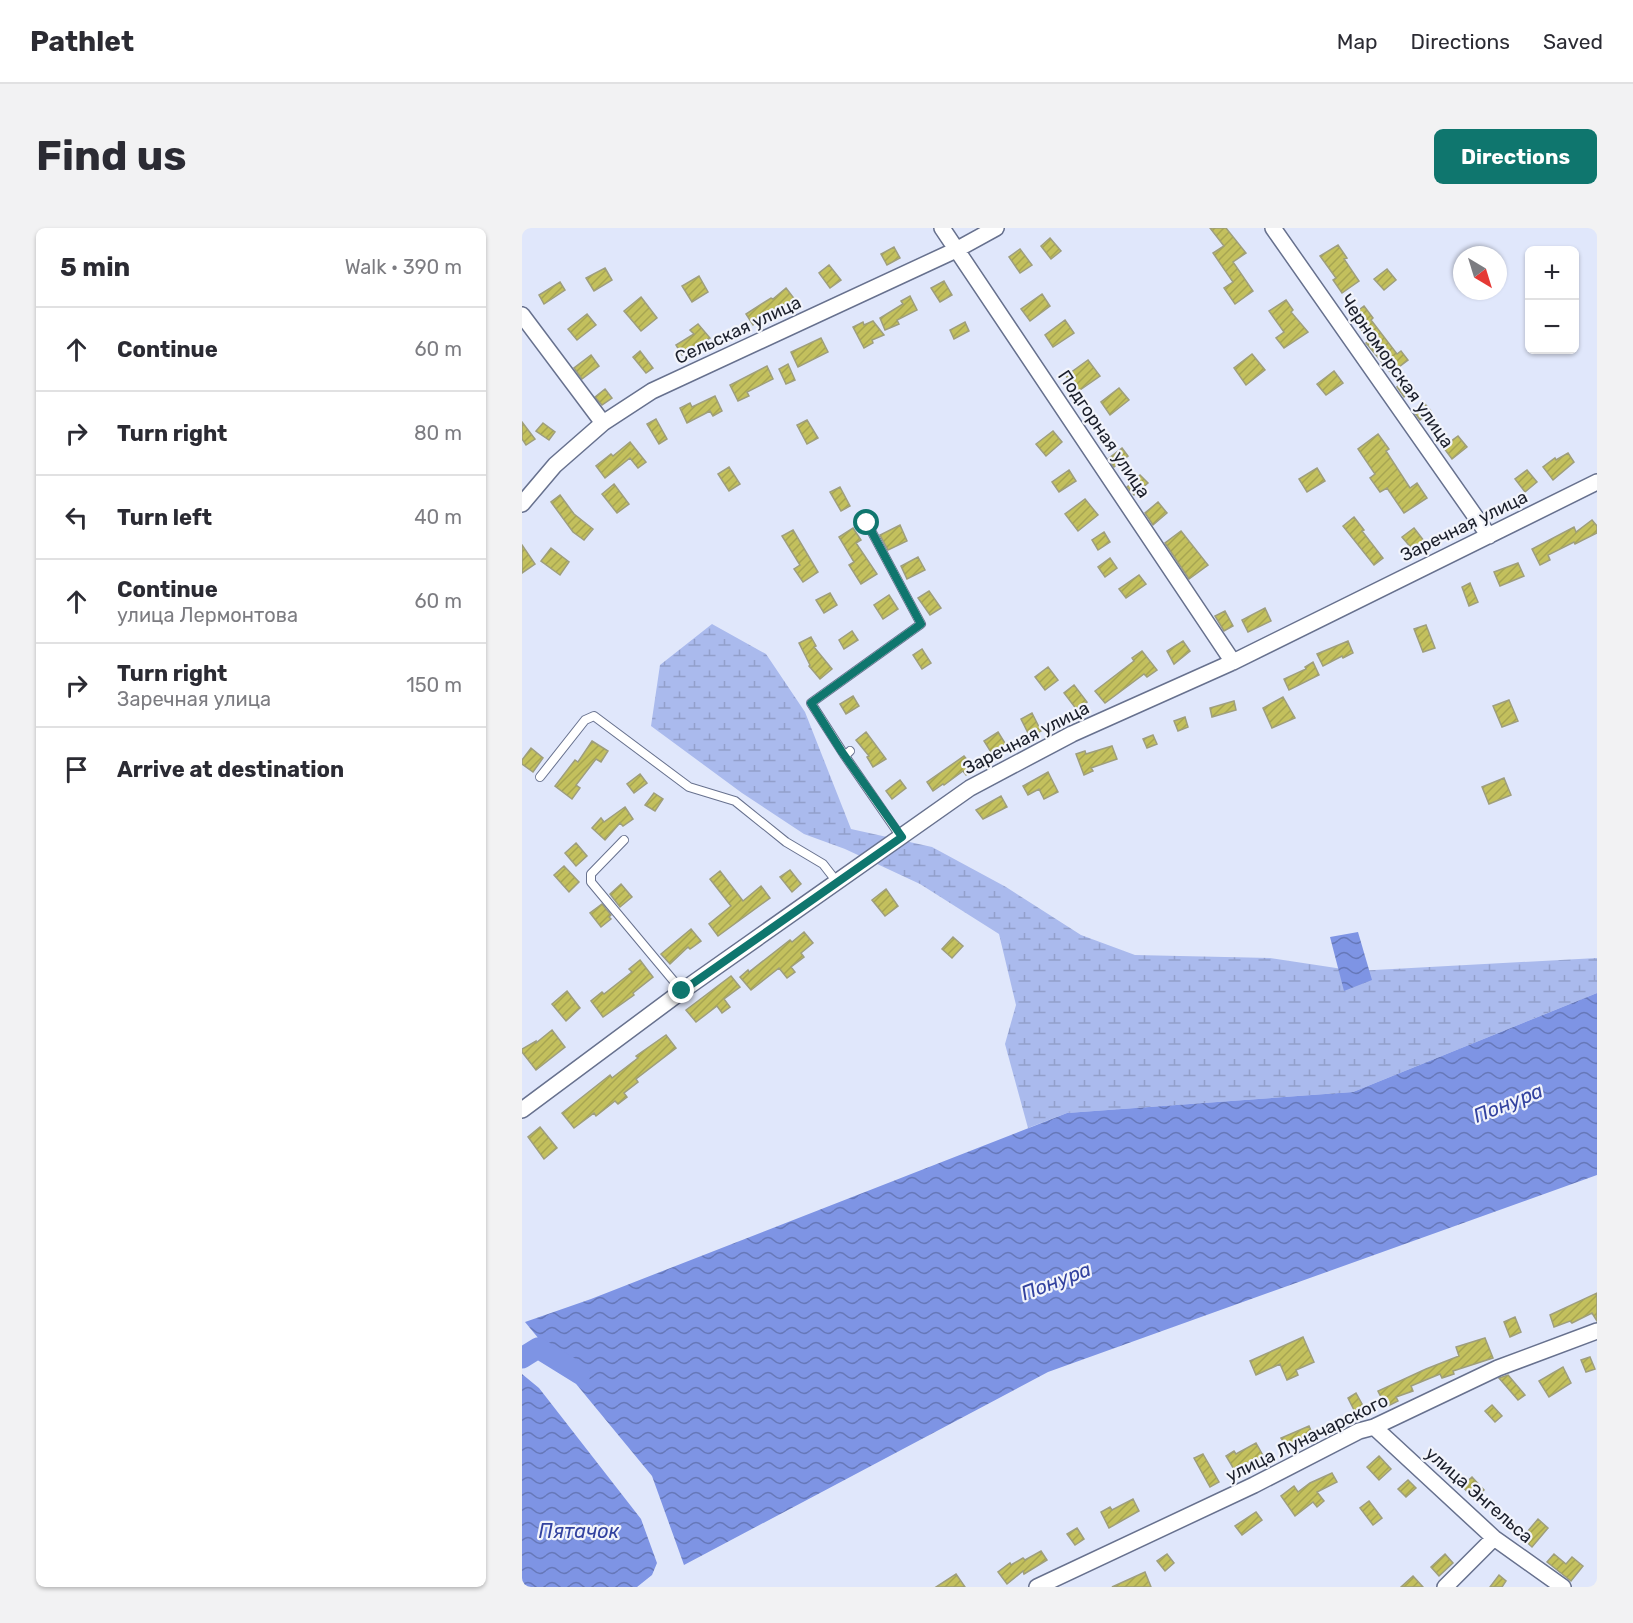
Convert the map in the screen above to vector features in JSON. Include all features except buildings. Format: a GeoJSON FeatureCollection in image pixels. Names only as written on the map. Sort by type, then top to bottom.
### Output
{"type":"FeatureCollection","features":[{"type":"Feature","properties":{"kind":"street","name":"Подгорная улица"},"geometry":{"type":"LineString","coordinates":[[942,228],[1233,662]]}},
{"type":"Feature","properties":{"kind":"street","name":"Сельская улица"},"geometry":{"type":"LineString","coordinates":[[522,504],[555,465],[603,423],[652,391],[956,250],[996,228]]}},
{"type":"Feature","properties":{"kind":"street","name":"Черноморская улица"},"geometry":{"type":"LineString","coordinates":[[1274,228],[1489,536]]}},
{"type":"Feature","properties":{"kind":"street"},"geometry":{"type":"LineString","coordinates":[[522,315],[603,423]]}},
{"type":"Feature","properties":{"kind":"street","name":"Заречная улица"},"geometry":{"type":"LineString","coordinates":[[522,1110],[682,991],[970,788],[1062,739],[1233,662],[1597,482]]}},
{"type":"Feature","properties":{"kind":"street","name":"улица Луначарского"},"geometry":{"type":"LineString","coordinates":[[1037,1587],[1254,1485],[1359,1431],[1374,1427],[1498,1368],[1597,1331]]}},
{"type":"Feature","properties":{"kind":"street","name":"улица Энгельса"},"geometry":{"type":"LineString","coordinates":[[1374,1427],[1494,1538],[1563,1587]]}},
{"type":"Feature","properties":{"kind":"street"},"geometry":{"type":"LineString","coordinates":[[1445,1587],[1494,1538]]}},
{"type":"Feature","properties":{"kind":"lane"},"geometry":{"type":"LineString","coordinates":[[867,523],[921,624],[811,703],[848,753],[902,837]]}},
{"type":"Feature","properties":{"kind":"lane"},"geometry":{"type":"LineString","coordinates":[[540,777],[585,720],[594,716],[689,788],[735,801],[786,842],[823,864],[837,882]]}},
{"type":"Feature","properties":{"kind":"lane"},"geometry":{"type":"LineString","coordinates":[[624,840],[591,874],[591,882],[682,991]]}},
{"type":"Feature","properties":{"kind":"green space"},"geometry":{"type":"Polygon","coordinates":[[[712,624],[766,654],[805,712],[851,829],[932,847],[1006,887],[1081,935],[1135,955],[1270,958],[1356,971],[1597,958],[1597,993],[1353,1092],[1067,1113],[1028,1128],[1005,1044],[1016,1005],[999,934],[920,884],[845,849],[804,834],[742,793],[651,726],[660,665],[712,624]]]}},
{"type":"Feature","properties":{"kind":"water"},"geometry":{"type":"Polygon","coordinates":[[[1358,932],[1372,980],[1344,991],[1330,937],[1358,932]]]}},
{"type":"Feature","properties":{"kind":"water"},"geometry":{"type":"Polygon","coordinates":[[[1597,993],[1597,1175],[1048,1372],[684,1565],[652,1476],[525,1322],[591,1299],[1067,1113],[1353,1092],[1597,993]]]}},
{"type":"Feature","properties":{"kind":"water","name":"Пятачок"},"geometry":{"type":"Polygon","coordinates":[[[522,1374],[539,1388],[641,1519],[657,1563],[652,1575],[637,1587],[522,1587],[522,1374]]]}},
{"type":"Feature","properties":{"kind":"waterway","name":"Понура"},"geometry":{"type":"LineString","coordinates":[[522,1358],[538,1348],[580,1374]]}},
{"type":"Feature","properties":{"kind":"route"},"geometry":{"type":"LineString","coordinates":[[682,991],[902,837],[842,752],[811,703],[921,624],[867,523]]}}]}
